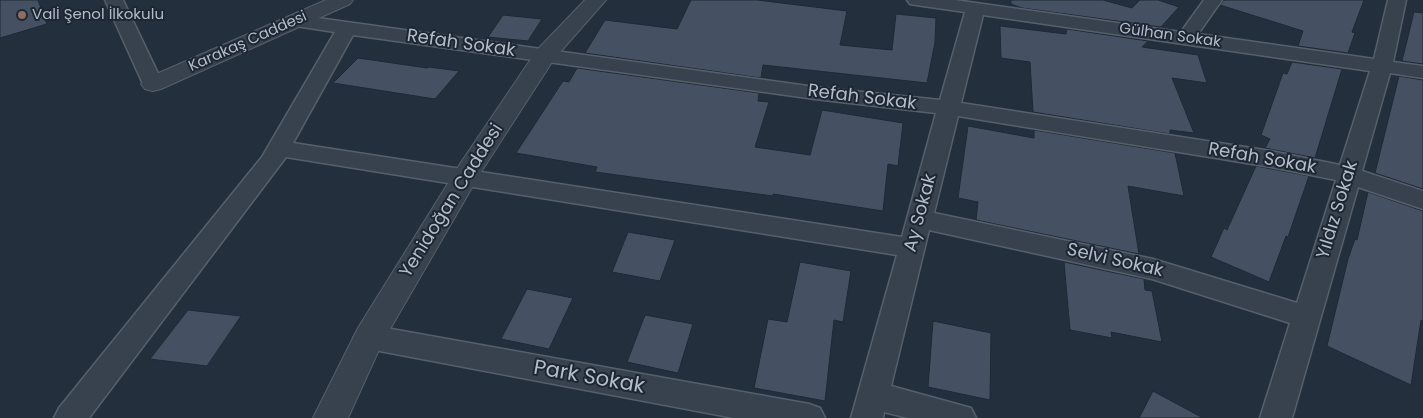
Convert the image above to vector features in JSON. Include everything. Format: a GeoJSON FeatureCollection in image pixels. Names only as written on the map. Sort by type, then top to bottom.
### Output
{"type":"FeatureCollection","features":[{"type":"Feature","properties":{"kind":"street"},"geometry":{"type":"LineString","coordinates":[[114,0],[153,84]]}},
{"type":"Feature","properties":{"kind":"street","name":"Karakaş Caddesi"},"geometry":{"type":"LineString","coordinates":[[153,84],[343,0]]}},
{"type":"Feature","properties":{"kind":"street","name":"Yenidoğan Caddesi"},"geometry":{"type":"LineString","coordinates":[[330,418],[368,337],[465,176],[545,55],[596,0]]}},
{"type":"Feature","properties":{"kind":"street","name":"Gülhan Sokak"},"geometry":{"type":"LineString","coordinates":[[916,0],[944,2],[1423,72]]}},
{"type":"Feature","properties":{"kind":"street"},"geometry":{"type":"LineString","coordinates":[[1019,14],[1034,0]]}},
{"type":"Feature","properties":{"kind":"street"},"geometry":{"type":"LineString","coordinates":[[1186,38],[1213,0]]}},
{"type":"Feature","properties":{"kind":"street","name":"Yıldız Sokak"},"geometry":{"type":"LineString","coordinates":[[1276,418],[1382,66],[1397,0]]}},
{"type":"Feature","properties":{"kind":"street","name":"Ay Sokak"},"geometry":{"type":"LineString","coordinates":[[870,406],[975,8]]}},
{"type":"Feature","properties":{"kind":"street","name":"Refah Sokak"},"geometry":{"type":"LineString","coordinates":[[296,22],[815,93],[948,108],[1271,159],[1349,176],[1423,200]]}},
{"type":"Feature","properties":{"kind":"street"},"geometry":{"type":"LineString","coordinates":[[70,418],[271,162],[347,28]]}},
{"type":"Feature","properties":{"kind":"street"},"geometry":{"type":"LineString","coordinates":[[279,148],[912,248]]}},
{"type":"Feature","properties":{"kind":"street","name":"Selvi Sokak"},"geometry":{"type":"LineString","coordinates":[[920,219],[1153,269],[1306,317]]}},
{"type":"Feature","properties":{"kind":"street","name":"Park Sokak"},"geometry":{"type":"LineString","coordinates":[[368,337],[809,418]]}},
{"type":"Feature","properties":{"kind":"street"},"geometry":{"type":"LineString","coordinates":[[870,406],[960,418]]}},
{"type":"Feature","properties":{"kind":"building","name":"Valİ Şenol İlkokulu"},"geometry":{"type":"Polygon","coordinates":[[[0,0],[38,0],[47,24],[0,38],[0,0]]]}},
{"type":"Feature","properties":{"kind":"building"},"geometry":{"type":"Polygon","coordinates":[[[691,0],[757,0],[847,11],[840,45],[892,50],[896,14],[936,18],[935,42],[927,83],[763,65],[761,78],[585,53],[605,20],[677,29],[691,0]]]}},
{"type":"Feature","properties":{"kind":"building"},"geometry":{"type":"Polygon","coordinates":[[[1011,0],[1103,0],[1132,8],[1140,0],[1158,0],[1179,7],[1161,27],[1022,8],[1011,4],[1011,0]]]}},
{"type":"Feature","properties":{"kind":"building"},"geometry":{"type":"Polygon","coordinates":[[[1224,0],[1364,0],[1352,32],[1355,33],[1348,53],[1298,46],[1303,31],[1220,5],[1224,0]]]}},
{"type":"Feature","properties":{"kind":"building"},"geometry":{"type":"Polygon","coordinates":[[[1414,12],[1423,13],[1423,64],[1402,61],[1414,12]]]}},
{"type":"Feature","properties":{"kind":"building"},"geometry":{"type":"Polygon","coordinates":[[[503,15],[542,19],[528,41],[488,37],[503,15]]]}},
{"type":"Feature","properties":{"kind":"building"},"geometry":{"type":"Polygon","coordinates":[[[1000,26],[1066,34],[1067,29],[1148,41],[1142,47],[1198,55],[1207,83],[1172,78],[1194,133],[1170,130],[1170,134],[1033,112],[1030,62],[1001,58],[1000,26]]]}},
{"type":"Feature","properties":{"kind":"building"},"geometry":{"type":"Polygon","coordinates":[[[358,58],[459,71],[435,99],[333,83],[358,58]]]}},
{"type":"Feature","properties":{"kind":"building"},"geometry":{"type":"Polygon","coordinates":[[[1292,62],[1342,69],[1315,158],[1265,148],[1270,139],[1261,135],[1283,73],[1287,74],[1292,62]]]}},
{"type":"Feature","properties":{"kind":"building"},"geometry":{"type":"Polygon","coordinates":[[[577,68],[759,93],[758,101],[769,102],[755,147],[810,155],[822,110],[903,123],[898,166],[888,164],[883,211],[773,194],[773,196],[595,172],[597,167],[516,153],[563,81],[569,82],[577,68]]]}},
{"type":"Feature","properties":{"kind":"building"},"geometry":{"type":"Polygon","coordinates":[[[1399,76],[1423,80],[1423,189],[1375,173],[1399,76]]]}},
{"type":"Feature","properties":{"kind":"building"},"geometry":{"type":"Polygon","coordinates":[[[968,126],[1034,138],[1034,130],[1175,153],[1184,196],[1128,186],[1139,254],[976,220],[978,202],[958,198],[968,126]]]}},
{"type":"Feature","properties":{"kind":"building"},"geometry":{"type":"Polygon","coordinates":[[[1256,166],[1309,176],[1288,237],[1286,236],[1269,282],[1211,257],[1224,228],[1227,230],[1256,166]]]}},
{"type":"Feature","properties":{"kind":"building"},"geometry":{"type":"Polygon","coordinates":[[[1368,192],[1423,211],[1423,321],[1421,320],[1411,385],[1327,346],[1348,259],[1355,239],[1357,240],[1368,192]]]}},
{"type":"Feature","properties":{"kind":"building"},"geometry":{"type":"Polygon","coordinates":[[[628,232],[675,240],[660,281],[612,272],[628,232]]]}},
{"type":"Feature","properties":{"kind":"building"},"geometry":{"type":"Polygon","coordinates":[[[800,262],[851,271],[843,322],[834,320],[825,401],[754,388],[768,319],[787,322],[800,262]]]}},
{"type":"Feature","properties":{"kind":"building"},"geometry":{"type":"Polygon","coordinates":[[[1064,262],[1144,279],[1145,290],[1152,291],[1162,342],[1111,332],[1112,338],[1070,330],[1064,262]]]}},
{"type":"Feature","properties":{"kind":"building"},"geometry":{"type":"Polygon","coordinates":[[[527,289],[573,298],[549,349],[501,339],[527,289]]]}},
{"type":"Feature","properties":{"kind":"building"},"geometry":{"type":"Polygon","coordinates":[[[188,310],[241,316],[207,366],[150,359],[188,310]]]}},
{"type":"Feature","properties":{"kind":"building"},"geometry":{"type":"Polygon","coordinates":[[[645,315],[693,324],[678,373],[627,362],[645,315]]]}},
{"type":"Feature","properties":{"kind":"building"},"geometry":{"type":"Polygon","coordinates":[[[933,321],[991,333],[990,400],[928,387],[933,321]]]}},
{"type":"Feature","properties":{"kind":"building"},"geometry":{"type":"Polygon","coordinates":[[[1153,391],[1203,418],[1139,418],[1153,391]]]}},
{"type":"Feature","properties":{"kind":"place","name":"Valİ Şenol İlkokulu"},"geometry":{"type":"Point","coordinates":[22,15]}}]}
